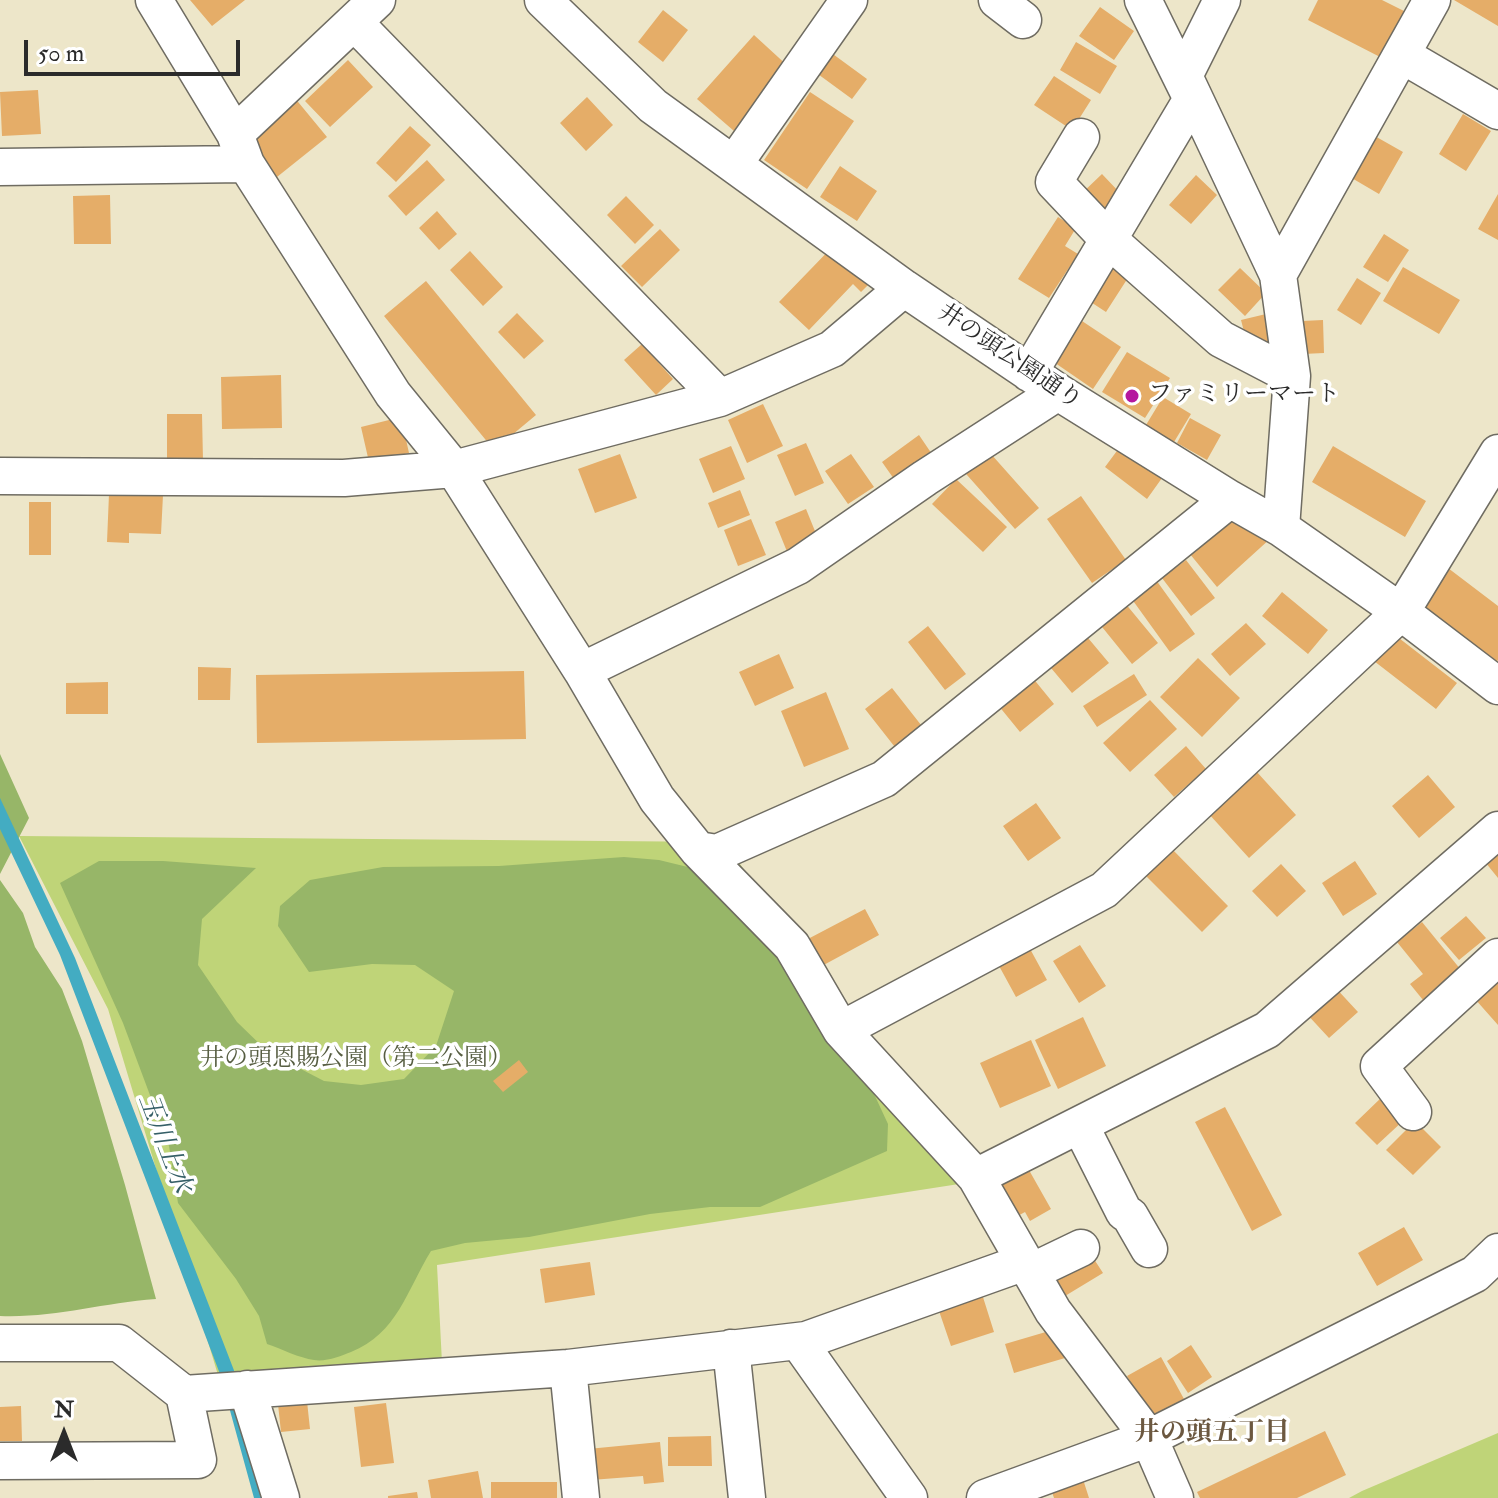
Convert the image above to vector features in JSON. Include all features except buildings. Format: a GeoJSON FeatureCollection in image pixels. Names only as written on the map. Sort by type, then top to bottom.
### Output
{"type":"FeatureCollection","features":[{"type":"Feature","properties":{"kind":"street"},"geometry":{"type":"LineString","coordinates":[[154,0],[240,149],[393,394],[454,469],[582,671],[657,799],[698,850],[792,946],[841,1030],[976,1177],[1053,1311],[1149,1438],[1175,1498]]}},
{"type":"Feature","properties":{"kind":"street","name":"井の頭公園通り"},"geometry":{"type":"LineString","coordinates":[[543,0],[653,106],[904,288],[1043,382],[1281,528],[1401,612],[1498,686]]}},
{"type":"Feature","properties":{"kind":"street"},"geometry":{"type":"LineString","coordinates":[[734,164],[849,0]]}},
{"type":"Feature","properties":{"kind":"street"},"geometry":{"type":"LineString","coordinates":[[582,671],[798,566],[925,478],[1043,382],[1108,239],[1192,99],[1143,0]]}},
{"type":"Feature","properties":{"kind":"street"},"geometry":{"type":"LineString","coordinates":[[1222,0],[1184,76],[1278,275],[1292,376],[1281,528]]}},
{"type":"Feature","properties":{"kind":"street"},"geometry":{"type":"LineString","coordinates":[[1278,275],[1432,0]]}},
{"type":"Feature","properties":{"kind":"street"},"geometry":{"type":"LineString","coordinates":[[0,167],[240,149],[365,11],[720,398]]}},
{"type":"Feature","properties":{"kind":"street"},"geometry":{"type":"LineString","coordinates":[[1402,55],[1498,111]]}},
{"type":"Feature","properties":{"kind":"street"},"geometry":{"type":"LineString","coordinates":[[1081,137],[1054,182],[1108,239],[1221,339],[1292,376]]}},
{"type":"Feature","properties":{"kind":"street"},"geometry":{"type":"LineString","coordinates":[[0,476],[344,478],[454,469],[720,398],[832,349],[904,288]]}},
{"type":"Feature","properties":{"kind":"street"},"geometry":{"type":"LineString","coordinates":[[841,1030],[1104,890],[1401,612],[1498,453]]}},
{"type":"Feature","properties":{"kind":"street"},"geometry":{"type":"LineString","coordinates":[[698,850],[717,853],[884,779],[1230,499]]}},
{"type":"Feature","properties":{"kind":"street"},"geometry":{"type":"LineString","coordinates":[[976,1177],[1267,1030],[1498,830]]}},
{"type":"Feature","properties":{"kind":"street"},"geometry":{"type":"LineString","coordinates":[[1413,1112],[1379,1066],[1498,957]]}},
{"type":"Feature","properties":{"kind":"street"},"geometry":{"type":"LineString","coordinates":[[1080,1125],[1124,1212],[1130,1216],[1149,1249]]}},
{"type":"Feature","properties":{"kind":"street"},"geometry":{"type":"LineString","coordinates":[[0,1343],[119,1343],[190,1394],[568,1368],[798,1341],[1081,1248]]}},
{"type":"Feature","properties":{"kind":"street"},"geometry":{"type":"LineString","coordinates":[[986,1498],[1149,1438],[1475,1274],[1498,1252]]}},
{"type":"Feature","properties":{"kind":"street"},"geometry":{"type":"LineString","coordinates":[[798,1341],[909,1498]]}},
{"type":"Feature","properties":{"kind":"street"},"geometry":{"type":"LineString","coordinates":[[731,1348],[747,1498]]}},
{"type":"Feature","properties":{"kind":"street"},"geometry":{"type":"LineString","coordinates":[[568,1368],[581,1498]]}},
{"type":"Feature","properties":{"kind":"street"},"geometry":{"type":"LineString","coordinates":[[241,1390],[281,1498]]}},
{"type":"Feature","properties":{"kind":"street"},"geometry":{"type":"LineString","coordinates":[[0,1461],[198,1460],[190,1394]]}},
{"type":"Feature","properties":{"kind":"green space"},"geometry":{"type":"Polygon","coordinates":[[[0,754],[29,818],[0,874],[0,754]]]}},
{"type":"Feature","properties":{"kind":"green space","name":"井の頭恩賜公園（第二公園）"},"geometry":{"type":"Polygon","coordinates":[[[19,836],[725,842],[959,1184],[437,1265],[442,1363],[221,1385],[108,1009],[19,836]]]}},
{"type":"Feature","properties":{"kind":"green space","name":"井の頭恩賜公園（第二公園）"},"geometry":{"type":"Polygon","coordinates":[[[624,857],[659,860],[737,879],[868,1081],[888,1124],[887,1151],[760,1207],[710,1207],[650,1214],[529,1237],[465,1243],[431,1251],[399,1309],[380,1334],[367,1344],[338,1357],[319,1360],[267,1344],[259,1316],[236,1279],[178,1203],[169,1146],[123,1023],[60,883],[99,861],[163,861],[256,868],[202,919],[198,965],[237,1022],[268,1052],[324,1081],[361,1085],[404,1079],[436,1046],[454,991],[415,965],[372,964],[309,972],[278,926],[280,906],[310,880],[383,867],[499,866],[624,857]]]}},
{"type":"Feature","properties":{"kind":"green space"},"geometry":{"type":"Polygon","coordinates":[[[0,880],[23,913],[35,947],[62,989],[82,1041],[156,1299],[40,1315],[0,1316],[0,880]]]}},
{"type":"Feature","properties":{"kind":"green space"},"geometry":{"type":"Polygon","coordinates":[[[1498,1433],[1498,1498],[1349,1498],[1362,1491],[1498,1433]]]}},
{"type":"Feature","properties":{"kind":"water"},"geometry":{"type":"Polygon","coordinates":[[[0,798],[75,958],[235,1373],[271,1498],[254,1498],[220,1374],[60,955],[0,829],[0,798]]]}},
{"type":"Feature","properties":{"kind":"place","name":"ファミリーマート"},"geometry":{"type":"Point","coordinates":[1132,396]}},
{"type":"Feature","properties":{"kind":"district","name":"井の頭五丁目"},"geometry":{"type":"Point","coordinates":[1212,1434]}},
{"type":"Feature","properties":{"kind":"water label","name":"玉川上水"},"geometry":{"type":"Point","coordinates":[163,1144]}}]}
